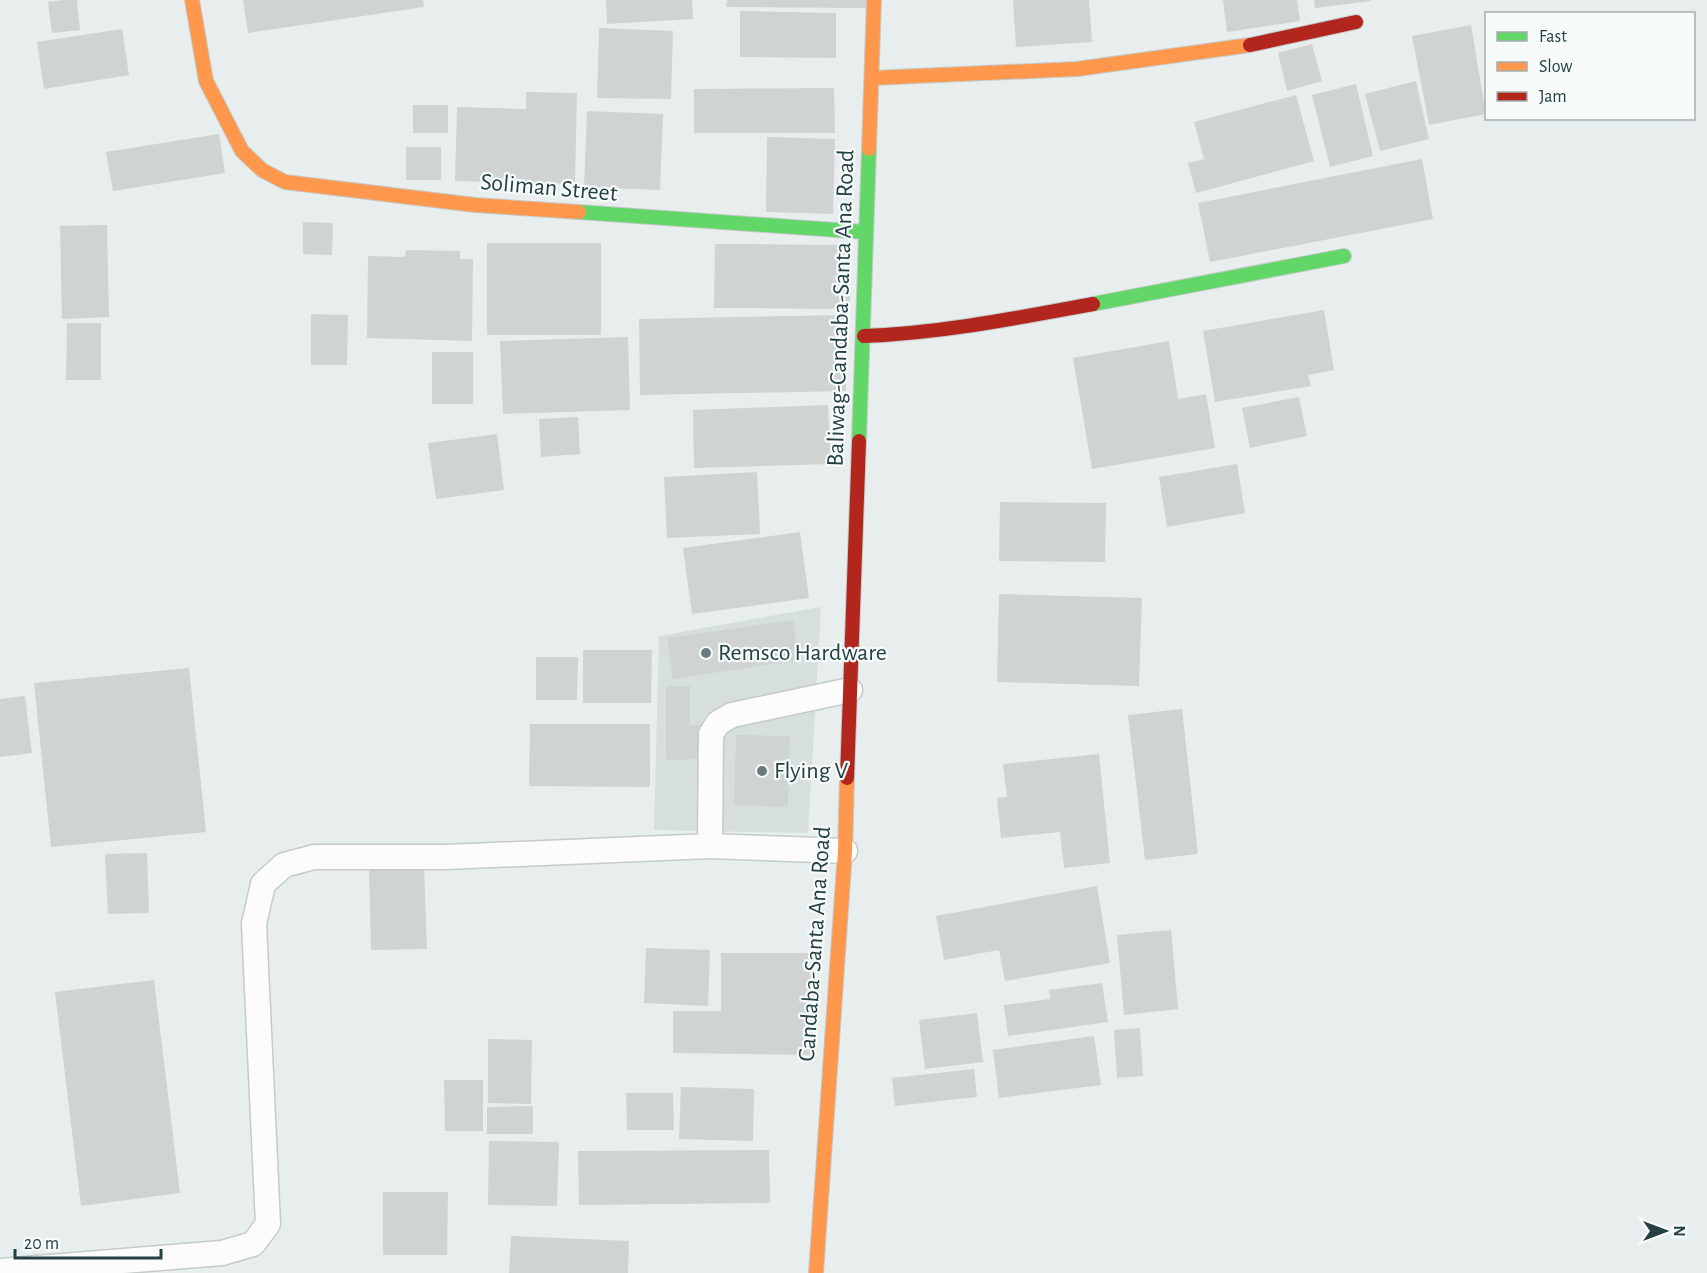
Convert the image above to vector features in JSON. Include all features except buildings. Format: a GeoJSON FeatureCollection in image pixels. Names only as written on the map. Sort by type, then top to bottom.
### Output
{"type":"FeatureCollection","features":[{"type":"Feature","properties":{"kind":"street","name":"Soliman Street"},"geometry":{"type":"LineString","coordinates":[[192,0],[206,81],[242,151],[262,170],[285,182],[486,206],[865,232]]}},
{"type":"Feature","properties":{"kind":"street","name":"Baliwag-Candaba-Santa Ana Road"},"geometry":{"type":"LineString","coordinates":[[854,618],[874,0]]}},
{"type":"Feature","properties":{"kind":"street"},"geometry":{"type":"LineString","coordinates":[[872,78],[1077,69],[1260,44],[1356,22]]}},
{"type":"Feature","properties":{"kind":"street"},"geometry":{"type":"LineString","coordinates":[[864,336],[909,334],[976,326],[1344,256]]}},
{"type":"Feature","properties":{"kind":"street","name":"Candaba-Santa Ana Road"},"geometry":{"type":"LineString","coordinates":[[816,1273],[845,851],[854,618]]}},
{"type":"Feature","properties":{"kind":"lane"},"geometry":{"type":"LineString","coordinates":[[710,846],[711,734],[718,723],[732,715],[850,690]]}},
{"type":"Feature","properties":{"kind":"lane"},"geometry":{"type":"LineString","coordinates":[[0,1271],[222,1253],[253,1244],[268,1224],[254,924],[263,884],[284,865],[314,857],[446,857],[710,846],[845,851]]}},
{"type":"Feature","properties":{"kind":"shaded area"},"geometry":{"type":"Polygon","coordinates":[[[821,607],[808,833],[654,830],[659,636],[821,607]]]}},
{"type":"Feature","properties":{"kind":"traffic: fast"},"geometry":{"type":"LineString","coordinates":[[859,441],[869,149]]}},
{"type":"Feature","properties":{"kind":"traffic: fast"},"geometry":{"type":"LineString","coordinates":[[579,212],[865,232]]}},
{"type":"Feature","properties":{"kind":"traffic: fast"},"geometry":{"type":"LineString","coordinates":[[1093,304],[1344,256]]}},
{"type":"Feature","properties":{"kind":"traffic: slow"},"geometry":{"type":"LineString","coordinates":[[192,0],[206,81],[242,151],[262,170],[285,182],[475,205],[579,212]]}},
{"type":"Feature","properties":{"kind":"traffic: slow"},"geometry":{"type":"LineString","coordinates":[[869,149],[874,0]]}},
{"type":"Feature","properties":{"kind":"traffic: slow"},"geometry":{"type":"LineString","coordinates":[[872,78],[1077,69],[1250,45]]}},
{"type":"Feature","properties":{"kind":"traffic: slow"},"geometry":{"type":"LineString","coordinates":[[816,1273],[845,851],[847,778]]}},
{"type":"Feature","properties":{"kind":"traffic: jam"},"geometry":{"type":"LineString","coordinates":[[1250,45],[1356,22]]}},
{"type":"Feature","properties":{"kind":"traffic: jam"},"geometry":{"type":"LineString","coordinates":[[864,336],[951,328],[1093,304]]}},
{"type":"Feature","properties":{"kind":"traffic: jam"},"geometry":{"type":"LineString","coordinates":[[847,778],[859,441]]}},
{"type":"Feature","properties":{"kind":"place","name":"Remsco Hardware"},"geometry":{"type":"Point","coordinates":[706,653]}},
{"type":"Feature","properties":{"kind":"place","name":"Flying V"},"geometry":{"type":"Point","coordinates":[762,771]}}]}
